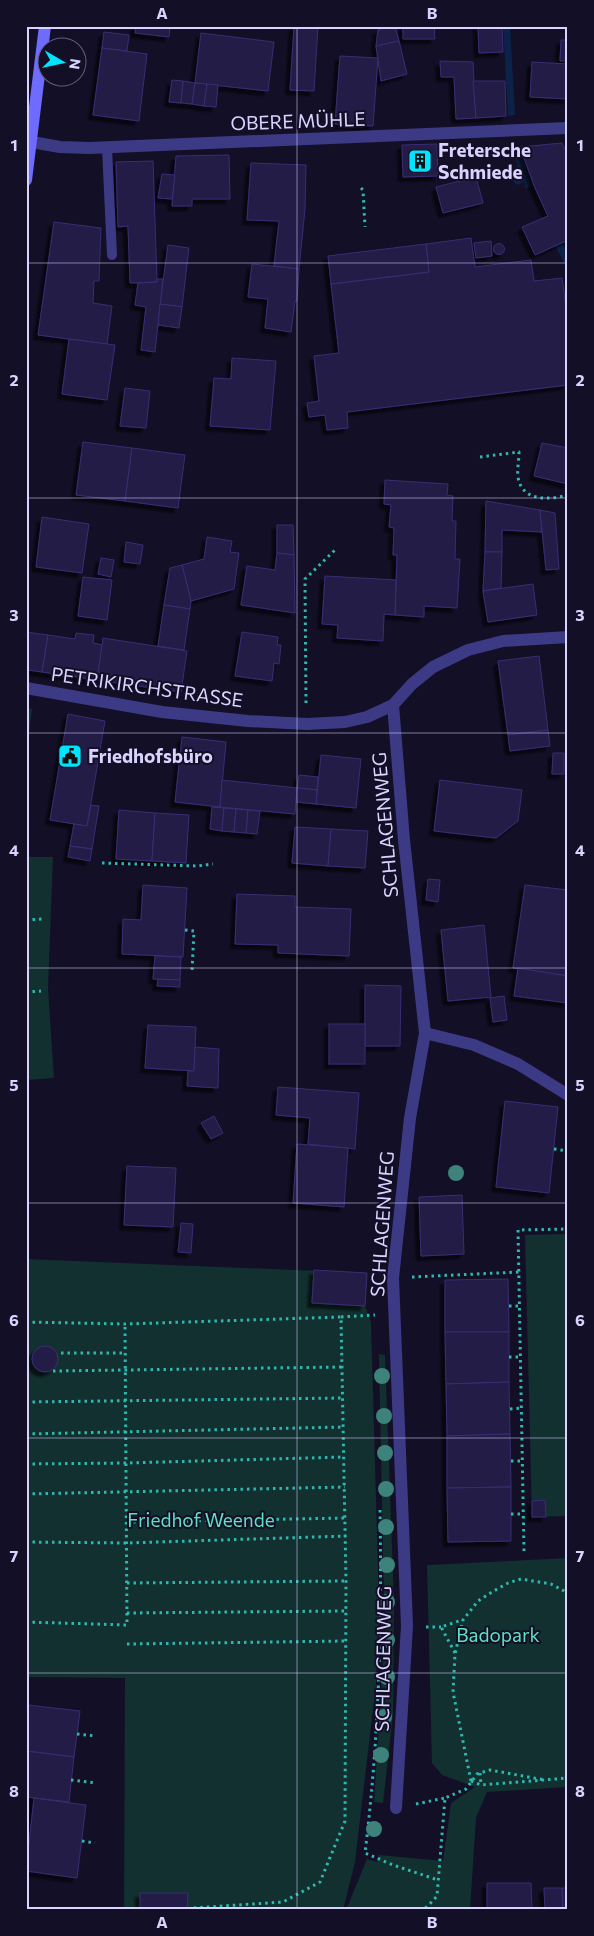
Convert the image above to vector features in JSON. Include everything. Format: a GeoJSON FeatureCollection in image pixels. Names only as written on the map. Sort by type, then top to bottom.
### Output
{"type":"FeatureCollection","features":[{"type":"Feature","properties":{"kind":"street"},"geometry":{"type":"LineString","coordinates":[[26,180],[28,142],[45,26]]}},
{"type":"Feature","properties":{"kind":"street","name":"OBERE MÜHLE"},"geometry":{"type":"LineString","coordinates":[[28,142],[60,147],[107,148],[568,128]]}},
{"type":"Feature","properties":{"kind":"street","name":"PETRIKIRCHSTRASSE"},"geometry":{"type":"LineString","coordinates":[[26,688],[162,712],[248,721],[306,724],[346,722],[367,717],[393,706],[412,684],[433,667],[468,650],[503,641],[568,638]]}},
{"type":"Feature","properties":{"kind":"street","name":"SCHLAGENWEG"},"geometry":{"type":"LineString","coordinates":[[393,706],[404,840],[425,1033],[410,1118],[393,1278],[407,1626],[396,1808]]}},
{"type":"Feature","properties":{"kind":"street"},"geometry":{"type":"LineString","coordinates":[[425,1033],[474,1045],[518,1064],[568,1095]]}},
{"type":"Feature","properties":{"kind":"lane"},"geometry":{"type":"LineString","coordinates":[[107,148],[112,255]]}},
{"type":"Feature","properties":{"kind":"path"},"geometry":{"type":"LineString","coordinates":[[361,188],[363,190],[365,227]]}},
{"type":"Feature","properties":{"kind":"path"},"geometry":{"type":"LineString","coordinates":[[480,457],[519,452],[518,477],[522,488],[528,494],[540,498],[554,499],[568,495]]}},
{"type":"Feature","properties":{"kind":"path"},"geometry":{"type":"LineString","coordinates":[[306,724],[305,580],[336,549]]}},
{"type":"Feature","properties":{"kind":"path"},"geometry":{"type":"LineString","coordinates":[[102,863],[196,866],[213,864]]}},
{"type":"Feature","properties":{"kind":"path"},"geometry":{"type":"LineString","coordinates":[[26,920],[43,919]]}},
{"type":"Feature","properties":{"kind":"path"},"geometry":{"type":"LineString","coordinates":[[185,930],[194,931],[192,971]]}},
{"type":"Feature","properties":{"kind":"path"},"geometry":{"type":"LineString","coordinates":[[26,992],[41,991]]}},
{"type":"Feature","properties":{"kind":"path"},"geometry":{"type":"LineString","coordinates":[[554,1149],[568,1151]]}},
{"type":"Feature","properties":{"kind":"path"},"geometry":{"type":"LineString","coordinates":[[524,1551],[518,1230],[568,1229]]}},
{"type":"Feature","properties":{"kind":"path"},"geometry":{"type":"LineString","coordinates":[[393,1278],[519,1272]]}},
{"type":"Feature","properties":{"kind":"path"},"geometry":{"type":"LineString","coordinates":[[509,1306],[519,1306]]}},
{"type":"Feature","properties":{"kind":"path"},"geometry":{"type":"LineString","coordinates":[[26,1322],[125,1324],[395,1315]]}},
{"type":"Feature","properties":{"kind":"path"},"geometry":{"type":"LineString","coordinates":[[193,1908],[283,1902],[320,1882],[345,1821],[346,1518],[341,1316]]}},
{"type":"Feature","properties":{"kind":"path"},"geometry":{"type":"LineString","coordinates":[[26,1622],[126,1625],[125,1324]]}},
{"type":"Feature","properties":{"kind":"path"},"geometry":{"type":"LineString","coordinates":[[61,1353],[126,1353]]}},
{"type":"Feature","properties":{"kind":"path"},"geometry":{"type":"LineString","coordinates":[[509,1357],[520,1357]]}},
{"type":"Feature","properties":{"kind":"path"},"geometry":{"type":"LineString","coordinates":[[53,1371],[342,1368]]}},
{"type":"Feature","properties":{"kind":"path"},"geometry":{"type":"LineString","coordinates":[[26,1402],[343,1398]]}},
{"type":"Feature","properties":{"kind":"path"},"geometry":{"type":"LineString","coordinates":[[510,1408],[521,1408]]}},
{"type":"Feature","properties":{"kind":"path"},"geometry":{"type":"LineString","coordinates":[[26,1434],[344,1427]]}},
{"type":"Feature","properties":{"kind":"path"},"geometry":{"type":"LineString","coordinates":[[26,1464],[344,1457]]}},
{"type":"Feature","properties":{"kind":"path"},"geometry":{"type":"LineString","coordinates":[[510,1461],[522,1461]]}},
{"type":"Feature","properties":{"kind":"path"},"geometry":{"type":"LineString","coordinates":[[26,1494],[345,1487]]}},
{"type":"Feature","properties":{"kind":"path"},"geometry":{"type":"LineString","coordinates":[[380,1506],[382,1603],[379,1678],[372,1801],[365,1853],[393,1865],[438,1880]]}},
{"type":"Feature","properties":{"kind":"path"},"geometry":{"type":"LineString","coordinates":[[511,1514],[523,1514]]}},
{"type":"Feature","properties":{"kind":"path"},"geometry":{"type":"LineString","coordinates":[[127,1522],[346,1518]]}},
{"type":"Feature","properties":{"kind":"path"},"geometry":{"type":"LineString","coordinates":[[26,1542],[127,1543],[346,1536]]}},
{"type":"Feature","properties":{"kind":"path"},"geometry":{"type":"LineString","coordinates":[[455,1654],[441,1627],[462,1620],[478,1602],[508,1583],[521,1579],[551,1584],[568,1593]]}},
{"type":"Feature","properties":{"kind":"path"},"geometry":{"type":"LineString","coordinates":[[127,1583],[346,1580]]}},
{"type":"Feature","properties":{"kind":"path"},"geometry":{"type":"LineString","coordinates":[[127,1613],[346,1611]]}},
{"type":"Feature","properties":{"kind":"path"},"geometry":{"type":"LineString","coordinates":[[462,1620],[455,1654],[453,1692],[471,1781]]}},
{"type":"Feature","properties":{"kind":"path"},"geometry":{"type":"LineString","coordinates":[[127,1644],[346,1641]]}},
{"type":"Feature","properties":{"kind":"path"},"geometry":{"type":"LineString","coordinates":[[77,1734],[96,1736]]}},
{"type":"Feature","properties":{"kind":"path"},"geometry":{"type":"LineString","coordinates":[[419,1910],[427,1907],[436,1896],[445,1798],[466,1789],[477,1774],[490,1770],[545,1780]]}},
{"type":"Feature","properties":{"kind":"path"},"geometry":{"type":"LineString","coordinates":[[480,1773],[482,1785]]}},
{"type":"Feature","properties":{"kind":"path"},"geometry":{"type":"LineString","coordinates":[[471,1781],[482,1785],[568,1778]]}},
{"type":"Feature","properties":{"kind":"path"},"geometry":{"type":"LineString","coordinates":[[71,1780],[96,1783]]}},
{"type":"Feature","properties":{"kind":"path"},"geometry":{"type":"LineString","coordinates":[[82,1841],[95,1843]]}},
{"type":"Feature","properties":{"kind":"green space"},"geometry":{"type":"Polygon","coordinates":[[[26,708],[32,709],[26,757],[26,708]]]}},
{"type":"Feature","properties":{"kind":"green space"},"geometry":{"type":"Polygon","coordinates":[[[26,857],[53,857],[48,988],[54,1078],[26,1080],[26,857]]]}},
{"type":"Feature","properties":{"kind":"green space"},"geometry":{"type":"Polygon","coordinates":[[[568,1234],[568,1516],[532,1517],[525,1235],[568,1234]]]}},
{"type":"Feature","properties":{"kind":"green space","name":"Friedhof Weende"},"geometry":{"type":"Polygon","coordinates":[[[26,1259],[367,1273],[365,1306],[371,1322],[379,1605],[376,1684],[355,1862],[343,1910],[124,1910],[125,1678],[26,1677],[26,1259]]]}},
{"type":"Feature","properties":{"kind":"green space"},"geometry":{"type":"Polygon","coordinates":[[[379,1354],[385,1355],[394,1603],[393,1714],[383,1803],[374,1802],[382,1679],[384,1604],[379,1354]]]}},
{"type":"Feature","properties":{"kind":"green space","name":"Badopark"},"geometry":{"type":"Polygon","coordinates":[[[568,1558],[568,1787],[487,1792],[476,1818],[470,1910],[346,1910],[367,1859],[377,1862],[379,1855],[443,1861],[451,1803],[475,1787],[442,1775],[432,1763],[427,1565],[568,1558]]]}},
{"type":"Feature","properties":{"kind":"water"},"geometry":{"type":"Polygon","coordinates":[[[503,26],[510,26],[515,115],[508,116],[503,26]]]}},
{"type":"Feature","properties":{"kind":"water"},"geometry":{"type":"Polygon","coordinates":[[[518,147],[532,186],[526,188],[512,149],[518,147]]]}},
{"type":"Feature","properties":{"kind":"water"},"geometry":{"type":"Polygon","coordinates":[[[562,243],[568,254],[568,270],[555,246],[562,243]]]}},
{"type":"Feature","properties":{"kind":"building"},"geometry":{"type":"Polygon","coordinates":[[[136,26],[170,26],[169,37],[135,33],[136,26]]]}},
{"type":"Feature","properties":{"kind":"building"},"geometry":{"type":"Polygon","coordinates":[[[294,26],[318,26],[314,91],[290,90],[294,26]]]}},
{"type":"Feature","properties":{"kind":"building"},"geometry":{"type":"Polygon","coordinates":[[[395,26],[399,41],[376,46],[378,30],[395,26]]]}},
{"type":"Feature","properties":{"kind":"building"},"geometry":{"type":"Polygon","coordinates":[[[403,26],[434,26],[435,39],[403,39],[403,26]]]}},
{"type":"Feature","properties":{"kind":"building"},"geometry":{"type":"Polygon","coordinates":[[[478,26],[502,26],[503,52],[479,53],[478,26]]]}},
{"type":"Feature","properties":{"kind":"building"},"geometry":{"type":"Polygon","coordinates":[[[104,32],[129,35],[127,51],[102,48],[104,32]]]}},
{"type":"Feature","properties":{"kind":"building"},"geometry":{"type":"Polygon","coordinates":[[[201,33],[274,42],[268,91],[195,83],[201,33]]]}},
{"type":"Feature","properties":{"kind":"building"},"geometry":{"type":"Polygon","coordinates":[[[561,40],[568,40],[568,61],[560,61],[561,40]]]}},
{"type":"Feature","properties":{"kind":"building"},"geometry":{"type":"Polygon","coordinates":[[[399,41],[407,74],[381,81],[376,46],[399,41]]]}},
{"type":"Feature","properties":{"kind":"building"},"geometry":{"type":"Polygon","coordinates":[[[102,48],[147,54],[139,121],[93,115],[102,48]]]}},
{"type":"Feature","properties":{"kind":"building"},"geometry":{"type":"Polygon","coordinates":[[[340,56],[378,58],[373,126],[335,124],[340,56]]]}},
{"type":"Feature","properties":{"kind":"building"},"geometry":{"type":"Polygon","coordinates":[[[440,61],[473,62],[476,118],[456,119],[454,77],[441,77],[440,61]]]}},
{"type":"Feature","properties":{"kind":"building"},"geometry":{"type":"Polygon","coordinates":[[[532,62],[568,64],[568,99],[530,97],[532,62]]]}},
{"type":"Feature","properties":{"kind":"building"},"geometry":{"type":"Polygon","coordinates":[[[172,80],[183,81],[181,103],[169,102],[172,80]]]}},
{"type":"Feature","properties":{"kind":"building"},"geometry":{"type":"Polygon","coordinates":[[[183,81],[195,83],[192,104],[181,103],[183,81]]]}},
{"type":"Feature","properties":{"kind":"building"},"geometry":{"type":"Polygon","coordinates":[[[473,81],[505,81],[506,116],[476,118],[473,81]]]}},
{"type":"Feature","properties":{"kind":"building"},"geometry":{"type":"Polygon","coordinates":[[[195,83],[207,84],[204,106],[192,104],[195,83]]]}},
{"type":"Feature","properties":{"kind":"building"},"geometry":{"type":"Polygon","coordinates":[[[207,84],[218,85],[216,107],[204,106],[207,84]]]}},
{"type":"Feature","properties":{"kind":"building"},"geometry":{"type":"Polygon","coordinates":[[[562,143],[568,155],[568,240],[535,255],[522,227],[548,216],[535,188],[520,147],[562,143]]]}},
{"type":"Feature","properties":{"kind":"building","name":"Fretersche Schmiede"},"geometry":{"type":"Polygon","coordinates":[[[437,144],[438,176],[403,177],[402,145],[437,144]]]}},
{"type":"Feature","properties":{"kind":"building"},"geometry":{"type":"Polygon","coordinates":[[[229,155],[230,199],[192,199],[192,206],[172,206],[176,156],[229,155]]]}},
{"type":"Feature","properties":{"kind":"building"},"geometry":{"type":"Polygon","coordinates":[[[153,161],[157,282],[130,283],[128,226],[118,227],[116,162],[153,161]]]}},
{"type":"Feature","properties":{"kind":"building"},"geometry":{"type":"Polygon","coordinates":[[[251,163],[306,165],[305,209],[299,269],[274,266],[279,221],[247,220],[251,163]]]}},
{"type":"Feature","properties":{"kind":"building"},"geometry":{"type":"Polygon","coordinates":[[[162,174],[175,175],[172,199],[158,198],[162,174]]]}},
{"type":"Feature","properties":{"kind":"building"},"geometry":{"type":"Polygon","coordinates":[[[476,177],[483,203],[443,213],[436,187],[476,177]]]}},
{"type":"Feature","properties":{"kind":"building"},"geometry":{"type":"Polygon","coordinates":[[[54,222],[101,228],[99,281],[94,281],[93,303],[112,306],[107,344],[38,335],[54,222]]]}},
{"type":"Feature","properties":{"kind":"building"},"geometry":{"type":"Polygon","coordinates":[[[471,238],[475,267],[531,260],[534,281],[562,278],[568,321],[568,385],[347,412],[348,428],[327,430],[325,415],[309,417],[307,403],[319,401],[314,356],[339,353],[331,284],[429,272],[426,244],[471,238]]]}},
{"type":"Feature","properties":{"kind":"building"},"geometry":{"type":"Polygon","coordinates":[[[491,241],[492,256],[476,258],[474,243],[491,241]]]}},
{"type":"Feature","properties":{"kind":"building"},"geometry":{"type":"Polygon","coordinates":[[[499,243],[505,249],[499,255],[493,249],[499,243]]]}},
{"type":"Feature","properties":{"kind":"building"},"geometry":{"type":"Polygon","coordinates":[[[426,244],[429,272],[331,284],[328,256],[426,244]]]}},
{"type":"Feature","properties":{"kind":"building"},"geometry":{"type":"Polygon","coordinates":[[[168,245],[189,248],[182,307],[160,304],[168,245]]]}},
{"type":"Feature","properties":{"kind":"building"},"geometry":{"type":"Polygon","coordinates":[[[252,264],[299,269],[297,301],[295,301],[291,332],[265,328],[268,299],[248,297],[252,264]]]}},
{"type":"Feature","properties":{"kind":"building"},"geometry":{"type":"Polygon","coordinates":[[[157,279],[163,279],[155,352],[141,350],[146,307],[135,305],[138,283],[157,282],[157,279]]]}},
{"type":"Feature","properties":{"kind":"building"},"geometry":{"type":"Polygon","coordinates":[[[160,304],[182,307],[179,328],[158,325],[160,304]]]}},
{"type":"Feature","properties":{"kind":"building"},"geometry":{"type":"Polygon","coordinates":[[[69,339],[115,345],[107,400],[62,394],[69,339]]]}},
{"type":"Feature","properties":{"kind":"building"},"geometry":{"type":"Polygon","coordinates":[[[232,358],[276,361],[270,430],[210,426],[214,378],[231,379],[232,358]]]}},
{"type":"Feature","properties":{"kind":"building"},"geometry":{"type":"Polygon","coordinates":[[[125,388],[150,391],[146,428],[120,426],[125,388]]]}},
{"type":"Feature","properties":{"kind":"building"},"geometry":{"type":"Polygon","coordinates":[[[83,442],[132,448],[125,501],[76,495],[83,442]]]}},
{"type":"Feature","properties":{"kind":"building"},"geometry":{"type":"Polygon","coordinates":[[[542,443],[568,448],[568,484],[534,476],[542,443]]]}},
{"type":"Feature","properties":{"kind":"building"},"geometry":{"type":"Polygon","coordinates":[[[132,448],[185,455],[178,508],[125,501],[132,448]]]}},
{"type":"Feature","properties":{"kind":"building"},"geometry":{"type":"Polygon","coordinates":[[[385,480],[448,484],[447,495],[453,496],[452,521],[456,521],[455,559],[460,559],[457,608],[424,606],[424,617],[395,615],[397,555],[393,555],[394,528],[389,527],[391,505],[384,504],[385,480]]]}},
{"type":"Feature","properties":{"kind":"building"},"geometry":{"type":"Polygon","coordinates":[[[486,501],[540,510],[542,532],[502,530],[502,552],[485,552],[486,501]]]}},
{"type":"Feature","properties":{"kind":"building"},"geometry":{"type":"Polygon","coordinates":[[[540,510],[555,513],[559,569],[546,570],[540,510]]]}},
{"type":"Feature","properties":{"kind":"building"},"geometry":{"type":"Polygon","coordinates":[[[42,517],[89,524],[82,573],[36,567],[42,517]]]}},
{"type":"Feature","properties":{"kind":"building"},"geometry":{"type":"Polygon","coordinates":[[[277,525],[293,525],[294,555],[277,553],[277,525]]]}},
{"type":"Feature","properties":{"kind":"building"},"geometry":{"type":"Polygon","coordinates":[[[207,537],[232,541],[230,552],[239,553],[234,589],[191,601],[182,565],[204,559],[207,537]]]}},
{"type":"Feature","properties":{"kind":"building"},"geometry":{"type":"Polygon","coordinates":[[[126,542],[143,545],[140,564],[124,562],[126,542]]]}},
{"type":"Feature","properties":{"kind":"building"},"geometry":{"type":"Polygon","coordinates":[[[485,552],[502,552],[501,588],[483,591],[485,552]]]}},
{"type":"Feature","properties":{"kind":"building"},"geometry":{"type":"Polygon","coordinates":[[[277,553],[294,555],[295,613],[241,605],[247,566],[275,570],[277,553]]]}},
{"type":"Feature","properties":{"kind":"building"},"geometry":{"type":"Polygon","coordinates":[[[101,558],[114,560],[111,577],[98,574],[101,558]]]}},
{"type":"Feature","properties":{"kind":"building"},"geometry":{"type":"Polygon","coordinates":[[[182,565],[191,601],[190,609],[164,605],[170,568],[182,565]]]}},
{"type":"Feature","properties":{"kind":"building"},"geometry":{"type":"Polygon","coordinates":[[[325,576],[396,580],[395,615],[384,614],[383,641],[337,638],[338,625],[322,624],[325,576]]]}},
{"type":"Feature","properties":{"kind":"building"},"geometry":{"type":"Polygon","coordinates":[[[83,577],[112,580],[107,620],[78,616],[83,577]]]}},
{"type":"Feature","properties":{"kind":"building"},"geometry":{"type":"Polygon","coordinates":[[[533,584],[537,615],[488,622],[483,591],[533,584]]]}},
{"type":"Feature","properties":{"kind":"building"},"geometry":{"type":"Polygon","coordinates":[[[164,605],[190,609],[184,650],[158,646],[164,605]]]}},
{"type":"Feature","properties":{"kind":"building"},"geometry":{"type":"Polygon","coordinates":[[[26,632],[48,635],[42,672],[28,670],[26,632]]]}},
{"type":"Feature","properties":{"kind":"building"},"geometry":{"type":"Polygon","coordinates":[[[242,632],[278,637],[277,645],[281,645],[279,664],[274,663],[272,681],[235,676],[242,632]]]}},
{"type":"Feature","properties":{"kind":"building"},"geometry":{"type":"Polygon","coordinates":[[[76,633],[94,635],[93,643],[103,645],[97,680],[42,672],[48,635],[75,639],[76,633]]]}},
{"type":"Feature","properties":{"kind":"building"},"geometry":{"type":"Polygon","coordinates":[[[103,638],[187,651],[181,692],[97,680],[103,638]]]}},
{"type":"Feature","properties":{"kind":"building"},"geometry":{"type":"Polygon","coordinates":[[[539,656],[548,730],[508,735],[498,661],[539,656]]]}},
{"type":"Feature","properties":{"kind":"building"},"geometry":{"type":"Polygon","coordinates":[[[68,714],[105,721],[87,826],[50,820],[68,714]]]}},
{"type":"Feature","properties":{"kind":"building"},"geometry":{"type":"Polygon","coordinates":[[[548,730],[550,746],[510,751],[508,735],[548,730]]]}},
{"type":"Feature","properties":{"kind":"building"},"geometry":{"type":"Polygon","coordinates":[[[182,737],[226,742],[220,807],[175,802],[182,737]]]}},
{"type":"Feature","properties":{"kind":"building"},"geometry":{"type":"Polygon","coordinates":[[[553,753],[564,753],[564,774],[552,774],[553,753]]]}},
{"type":"Feature","properties":{"kind":"building"},"geometry":{"type":"Polygon","coordinates":[[[321,755],[361,759],[356,808],[316,804],[321,755]]]}},
{"type":"Feature","properties":{"kind":"building"},"geometry":{"type":"Polygon","coordinates":[[[299,775],[318,777],[317,790],[297,788],[299,775]]]}},
{"type":"Feature","properties":{"kind":"building"},"geometry":{"type":"Polygon","coordinates":[[[222,780],[297,788],[295,814],[220,807],[222,780]]]}},
{"type":"Feature","properties":{"kind":"building"},"geometry":{"type":"Polygon","coordinates":[[[440,780],[522,790],[518,821],[496,838],[434,831],[440,780]]]}},
{"type":"Feature","properties":{"kind":"building"},"geometry":{"type":"Polygon","coordinates":[[[297,788],[317,790],[316,804],[296,802],[297,788]]]}},
{"type":"Feature","properties":{"kind":"building"},"geometry":{"type":"Polygon","coordinates":[[[91,805],[99,806],[92,849],[70,846],[74,824],[87,826],[91,805]]]}},
{"type":"Feature","properties":{"kind":"building"},"geometry":{"type":"Polygon","coordinates":[[[212,807],[224,808],[222,831],[210,829],[212,807]]]}},
{"type":"Feature","properties":{"kind":"building"},"geometry":{"type":"Polygon","coordinates":[[[224,808],[236,809],[234,832],[222,831],[224,808]]]}},
{"type":"Feature","properties":{"kind":"building"},"geometry":{"type":"Polygon","coordinates":[[[236,809],[248,810],[246,833],[234,832],[236,809]]]}},
{"type":"Feature","properties":{"kind":"building"},"geometry":{"type":"Polygon","coordinates":[[[119,810],[155,813],[152,861],[116,859],[119,810]]]}},
{"type":"Feature","properties":{"kind":"building"},"geometry":{"type":"Polygon","coordinates":[[[248,810],[260,811],[257,834],[246,833],[248,810]]]}},
{"type":"Feature","properties":{"kind":"building"},"geometry":{"type":"Polygon","coordinates":[[[155,813],[189,815],[186,863],[152,861],[155,813]]]}},
{"type":"Feature","properties":{"kind":"building"},"geometry":{"type":"Polygon","coordinates":[[[295,827],[331,829],[328,866],[292,863],[295,827]]]}},
{"type":"Feature","properties":{"kind":"building"},"geometry":{"type":"Polygon","coordinates":[[[331,829],[368,831],[365,868],[328,866],[331,829]]]}},
{"type":"Feature","properties":{"kind":"building"},"geometry":{"type":"Polygon","coordinates":[[[70,846],[92,849],[90,861],[68,857],[70,846]]]}},
{"type":"Feature","properties":{"kind":"building"},"geometry":{"type":"Polygon","coordinates":[[[428,879],[440,880],[438,902],[426,900],[428,879]]]}},
{"type":"Feature","properties":{"kind":"building"},"geometry":{"type":"Polygon","coordinates":[[[143,885],[187,888],[183,957],[122,954],[123,919],[141,920],[143,885]]]}},
{"type":"Feature","properties":{"kind":"building"},"geometry":{"type":"Polygon","coordinates":[[[525,885],[568,890],[568,976],[513,968],[525,885]]]}},
{"type":"Feature","properties":{"kind":"building"},"geometry":{"type":"Polygon","coordinates":[[[237,894],[295,896],[295,907],[351,909],[349,956],[278,953],[278,945],[235,944],[237,894]]]}},
{"type":"Feature","properties":{"kind":"building"},"geometry":{"type":"Polygon","coordinates":[[[484,925],[491,997],[448,1001],[441,930],[484,925]]]}},
{"type":"Feature","properties":{"kind":"building"},"geometry":{"type":"Polygon","coordinates":[[[155,956],[181,957],[180,980],[153,979],[155,956]]]}},
{"type":"Feature","properties":{"kind":"building"},"geometry":{"type":"Polygon","coordinates":[[[518,968],[568,976],[568,1003],[514,996],[518,968]]]}},
{"type":"Feature","properties":{"kind":"building"},"geometry":{"type":"Polygon","coordinates":[[[158,979],[180,980],[180,987],[157,986],[158,979]]]}},
{"type":"Feature","properties":{"kind":"building"},"geometry":{"type":"Polygon","coordinates":[[[365,985],[401,986],[400,1046],[365,1046],[365,985]]]}},
{"type":"Feature","properties":{"kind":"building"},"geometry":{"type":"Polygon","coordinates":[[[504,996],[507,1020],[493,1022],[490,998],[504,996]]]}},
{"type":"Feature","properties":{"kind":"building"},"geometry":{"type":"Polygon","coordinates":[[[329,1024],[365,1024],[365,1064],[329,1064],[329,1024]]]}},
{"type":"Feature","properties":{"kind":"building"},"geometry":{"type":"Polygon","coordinates":[[[148,1025],[196,1027],[194,1071],[145,1068],[148,1025]]]}},
{"type":"Feature","properties":{"kind":"building"},"geometry":{"type":"Polygon","coordinates":[[[195,1047],[219,1049],[218,1088],[187,1086],[188,1071],[194,1071],[195,1047]]]}},
{"type":"Feature","properties":{"kind":"building"},"geometry":{"type":"Polygon","coordinates":[[[278,1087],[359,1093],[355,1149],[308,1144],[310,1118],[276,1115],[278,1087]]]}},
{"type":"Feature","properties":{"kind":"building"},"geometry":{"type":"Polygon","coordinates":[[[505,1101],[558,1107],[549,1193],[496,1187],[505,1101]]]}},
{"type":"Feature","properties":{"kind":"building"},"geometry":{"type":"Polygon","coordinates":[[[214,1116],[223,1133],[211,1139],[201,1123],[214,1116]]]}},
{"type":"Feature","properties":{"kind":"building"},"geometry":{"type":"Polygon","coordinates":[[[297,1144],[348,1148],[344,1207],[293,1203],[297,1144]]]}},
{"type":"Feature","properties":{"kind":"building"},"geometry":{"type":"Polygon","coordinates":[[[127,1166],[176,1168],[173,1227],[124,1225],[127,1166]]]}},
{"type":"Feature","properties":{"kind":"building"},"geometry":{"type":"Polygon","coordinates":[[[462,1195],[464,1254],[421,1256],[419,1197],[462,1195]]]}},
{"type":"Feature","properties":{"kind":"building"},"geometry":{"type":"Polygon","coordinates":[[[181,1223],[193,1224],[191,1253],[178,1252],[181,1223]]]}},
{"type":"Feature","properties":{"kind":"building"},"geometry":{"type":"Polygon","coordinates":[[[314,1270],[367,1273],[365,1306],[312,1303],[314,1270]]]}},
{"type":"Feature","properties":{"kind":"building"},"geometry":{"type":"Polygon","coordinates":[[[508,1279],[509,1332],[445,1332],[445,1280],[508,1279]]]}},
{"type":"Feature","properties":{"kind":"building"},"geometry":{"type":"Polygon","coordinates":[[[445,1332],[509,1332],[509,1382],[446,1384],[445,1332]]]}},
{"type":"Feature","properties":{"kind":"building"},"geometry":{"type":"Polygon","coordinates":[[[45,1346],[54,1350],[58,1359],[54,1368],[45,1372],[36,1368],[32,1359],[36,1350],[45,1346]]]}},
{"type":"Feature","properties":{"kind":"building"},"geometry":{"type":"Polygon","coordinates":[[[509,1382],[510,1434],[447,1436],[446,1384],[509,1382]]]}},
{"type":"Feature","properties":{"kind":"building"},"geometry":{"type":"Polygon","coordinates":[[[510,1434],[511,1487],[447,1488],[447,1436],[510,1434]]]}},
{"type":"Feature","properties":{"kind":"building"},"geometry":{"type":"Polygon","coordinates":[[[511,1487],[511,1541],[448,1542],[447,1488],[511,1487]]]}},
{"type":"Feature","properties":{"kind":"building"},"geometry":{"type":"Polygon","coordinates":[[[545,1500],[546,1517],[532,1517],[532,1501],[545,1500]]]}},
{"type":"Feature","properties":{"kind":"building"},"geometry":{"type":"Polygon","coordinates":[[[28,1705],[80,1711],[74,1757],[26,1751],[28,1705]]]}},
{"type":"Feature","properties":{"kind":"building"},"geometry":{"type":"Polygon","coordinates":[[[26,1751],[74,1757],[69,1802],[26,1797],[26,1751]]]}},
{"type":"Feature","properties":{"kind":"building"},"geometry":{"type":"Polygon","coordinates":[[[34,1798],[86,1805],[77,1878],[26,1871],[34,1798]]]}},
{"type":"Feature","properties":{"kind":"building"},"geometry":{"type":"Polygon","coordinates":[[[487,1883],[531,1883],[532,1910],[487,1910],[487,1883]]]}},
{"type":"Feature","properties":{"kind":"building"},"geometry":{"type":"Polygon","coordinates":[[[544,1888],[562,1888],[563,1910],[545,1910],[544,1888]]]}},
{"type":"Feature","properties":{"kind":"building"},"geometry":{"type":"Polygon","coordinates":[[[562,1888],[568,1888],[568,1910],[563,1910],[562,1888]]]}},
{"type":"Feature","properties":{"kind":"building"},"geometry":{"type":"Polygon","coordinates":[[[140,1893],[188,1893],[187,1910],[140,1910],[140,1893]]]}},
{"type":"Feature","properties":{"kind":"waterway"},"geometry":{"type":"LineString","coordinates":[[518,180],[522,166]]}},
{"type":"Feature","properties":{"kind":"place","name":"Fretersche Schmiede"},"geometry":{"type":"Point","coordinates":[420,161]}},
{"type":"Feature","properties":{"kind":"place","name":"Friedhofsbüro"},"geometry":{"type":"Point","coordinates":[70,756]}}]}
